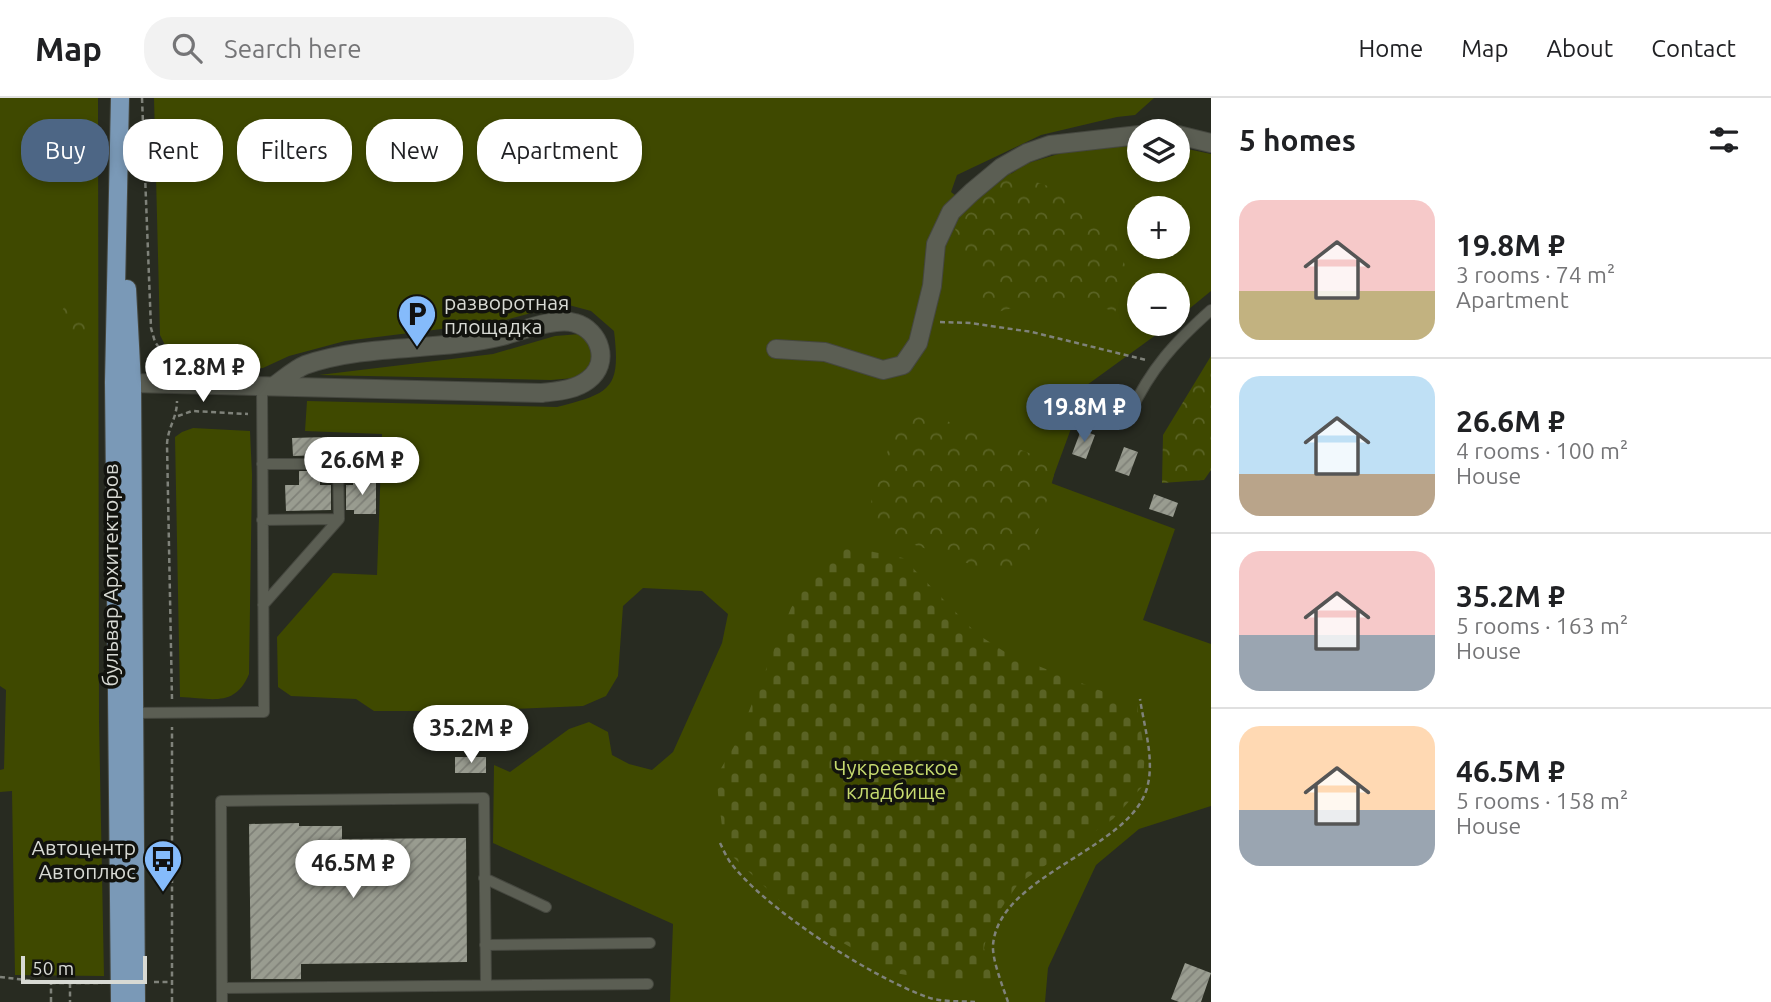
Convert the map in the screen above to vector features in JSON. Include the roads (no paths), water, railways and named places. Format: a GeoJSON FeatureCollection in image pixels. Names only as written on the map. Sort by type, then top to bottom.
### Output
{"type":"FeatureCollection","features":[{"type":"Feature","properties":{"kind":"main road","name":"бульвар Архитекторов"},"geometry":{"type":"LineString","coordinates":[[120,98],[123,382],[133,713],[136,1002]]}},
{"type":"Feature","properties":{"kind":"main road","name":"бульвар Архитекторов"},"geometry":{"type":"LineString","coordinates":[[120,1002],[123,382]]}},
{"type":"Feature","properties":{"kind":"street"},"geometry":{"type":"LineString","coordinates":[[776,349],[825,352],[883,370],[903,365],[918,343],[932,286],[936,244],[951,212],[1002,167],[1027,153],[1050,145],[1127,136]]}},
{"type":"Feature","properties":{"kind":"street"},"geometry":{"type":"LineString","coordinates":[[1190,138],[1211,143]]}},
{"type":"Feature","properties":{"kind":"street"},"geometry":{"type":"LineString","coordinates":[[123,382],[527,394],[565,391],[587,382],[598,371],[602,351],[598,340],[585,326],[571,321],[467,342],[359,353],[303,366],[268,386]]}},
{"type":"Feature","properties":{"kind":"lane"},"geometry":{"type":"LineString","coordinates":[[1130,413],[1160,360],[1211,310]]}},
{"type":"Feature","properties":{"kind":"lane"},"geometry":{"type":"LineString","coordinates":[[133,713],[264,712],[262,415],[268,386]]}},
{"type":"Feature","properties":{"kind":"lane"},"geometry":{"type":"LineString","coordinates":[[262,464],[338,464],[339,519],[263,605]]}},
{"type":"Feature","properties":{"kind":"lane"},"geometry":{"type":"LineString","coordinates":[[262,520],[339,519]]}},
{"type":"Feature","properties":{"kind":"lane"},"geometry":{"type":"LineString","coordinates":[[222,1002],[221,801],[484,798],[486,985]]}},
{"type":"Feature","properties":{"kind":"lane"},"geometry":{"type":"LineString","coordinates":[[484,878],[546,906]]}},
{"type":"Feature","properties":{"kind":"lane"},"geometry":{"type":"LineString","coordinates":[[485,945],[650,943]]}},
{"type":"Feature","properties":{"kind":"lane"},"geometry":{"type":"LineString","coordinates":[[223,988],[648,984]]}},
{"type":"Feature","properties":{"kind":"place","name":"разворотная площадка"},"geometry":{"type":"Point","coordinates":[417,348]}},
{"type":"Feature","properties":{"kind":"place","name":"Автоцентр Автоплюс"},"geometry":{"type":"Point","coordinates":[163,893]}},
{"type":"Feature","properties":{"kind":"park label","name":"Чукреевское кладбище"},"geometry":{"type":"Point","coordinates":[896,779]}}]}
